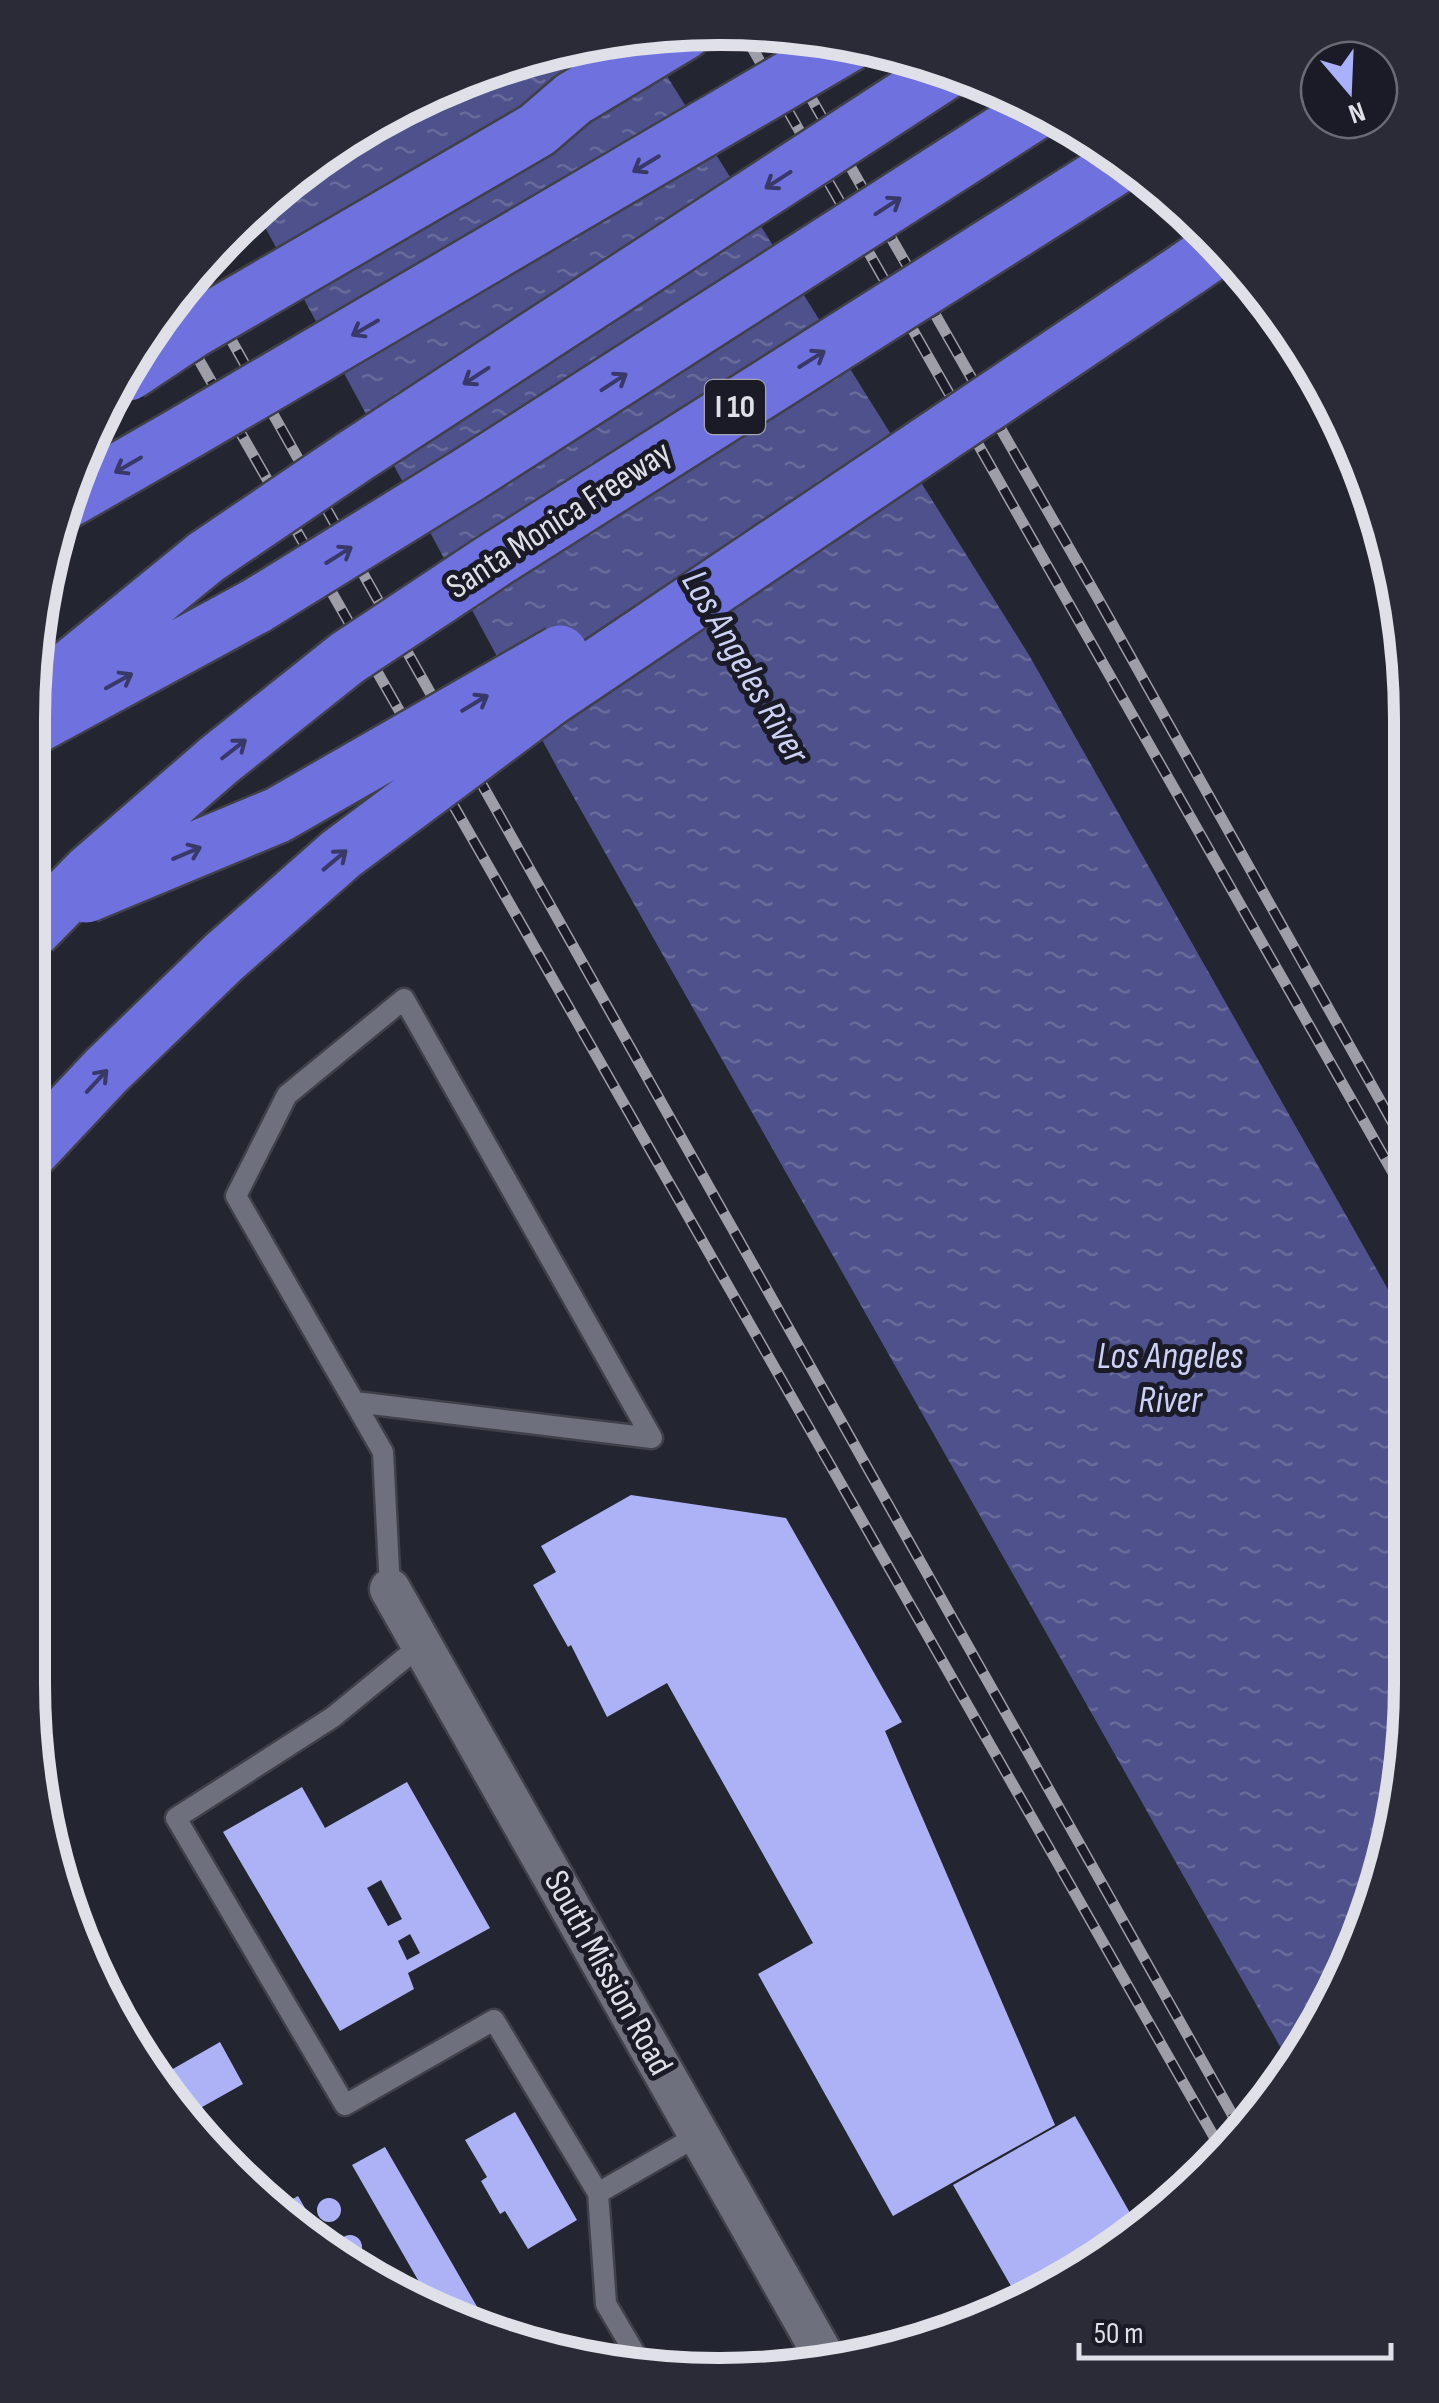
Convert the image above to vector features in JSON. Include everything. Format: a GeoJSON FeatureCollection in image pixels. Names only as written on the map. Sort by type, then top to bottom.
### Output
{"type":"FeatureCollection","features":[{"type":"Feature","properties":{"kind":"highway"},"geometry":{"type":"LineString","coordinates":[[151,357],[537,130],[573,100],[658,48]]}},
{"type":"Feature","properties":{"kind":"highway"},"geometry":{"type":"LineString","coordinates":[[86,490],[830,55]]}},
{"type":"Feature","properties":{"kind":"highway"},"geometry":{"type":"LineString","coordinates":[[46,688],[206,557],[933,80]]}},
{"type":"Feature","properties":{"kind":"highway"},"geometry":{"type":"LineString","coordinates":[[187,305],[501,129],[573,100]]}},
{"type":"Feature","properties":{"kind":"highway"},"geometry":{"type":"LineString","coordinates":[[45,721],[272,596],[1025,118]]}},
{"type":"Feature","properties":{"kind":"highway","name":"Santa Monica Freeway"},"geometry":{"type":"LineString","coordinates":[[45,918],[90,872],[190,785],[348,658],[492,560],[1110,170]]}},
{"type":"Feature","properties":{"kind":"highway"},"geometry":{"type":"LineString","coordinates":[[45,911],[278,815],[386,755],[572,646],[1204,258]]}},
{"type":"Feature","properties":{"kind":"highway"},"geometry":{"type":"LineString","coordinates":[[45,1136],[224,957],[341,854],[550,698],[1204,258]]}},
{"type":"Feature","properties":{"kind":"street","name":"South Mission Road"},"geometry":{"type":"LineString","coordinates":[[390,1589],[820,2350]]}},
{"type":"Feature","properties":{"kind":"lane"},"geometry":{"type":"LineString","coordinates":[[355,1402],[652,1438],[404,1000],[287,1095],[236,1196],[383,1452],[390,1589]]}},
{"type":"Feature","properties":{"kind":"lane"},"geometry":{"type":"LineString","coordinates":[[422,1644],[334,1717],[176,1818],[345,2105],[494,2020],[598,2193],[606,2304],[628,2352]]}},
{"type":"Feature","properties":{"kind":"lane"},"geometry":{"type":"LineString","coordinates":[[598,2193],[699,2135]]}},
{"type":"Feature","properties":{"kind":"water","name":"Los Angeles River"},"geometry":{"type":"Polygon","coordinates":[[[650,49],[1029,655],[1394,1300],[1394,1684],[1388,1772],[1371,1858],[1343,1942],[1304,2021],[1283,2053],[560,773],[263,224],[309,184],[382,135],[461,96],[545,68],[650,49]]]}},
{"type":"Feature","properties":{"kind":"building"},"geometry":{"type":"Polygon","coordinates":[[[631,1495],[786,1518],[902,1722],[885,1731],[1055,2125],[893,2216],[758,1974],[813,1943],[667,1683],[607,1717],[571,1645],[568,1647],[533,1585],[556,1572],[541,1546],[631,1495]]]}},
{"type":"Feature","properties":{"kind":"building"},"geometry":{"type":"Polygon","coordinates":[[[407,1782],[490,1928],[408,1973],[414,1989],[340,2031],[223,1832],[302,1787],[325,1828],[407,1782]],[[381,1880],[367,1888],[388,1926],[402,1919],[381,1880]],[[410,1934],[398,1941],[407,1960],[420,1953],[410,1934]]]}},
{"type":"Feature","properties":{"kind":"building"},"geometry":{"type":"Polygon","coordinates":[[[220,2042],[243,2084],[197,2110],[171,2070],[220,2042]]]}},
{"type":"Feature","properties":{"kind":"building"},"geometry":{"type":"Polygon","coordinates":[[[515,2112],[577,2220],[528,2249],[505,2211],[500,2214],[481,2181],[487,2177],[465,2140],[515,2112]]]}},
{"type":"Feature","properties":{"kind":"building"},"geometry":{"type":"Polygon","coordinates":[[[1075,2116],[1132,2217],[1057,2268],[1013,2290],[953,2185],[1075,2116]]]}},
{"type":"Feature","properties":{"kind":"building"},"geometry":{"type":"Polygon","coordinates":[[[385,2147],[481,2314],[423,2289],[352,2165],[385,2147]]]}},
{"type":"Feature","properties":{"kind":"building"},"geometry":{"type":"Polygon","coordinates":[[[298,2196],[313,2222],[309,2219],[288,2202],[298,2196]]]}},
{"type":"Feature","properties":{"kind":"building"},"geometry":{"type":"Polygon","coordinates":[[[329,2198],[338,2201],[338,2219],[329,2222],[320,2219],[317,2210],[320,2201],[329,2198]]]}},
{"type":"Feature","properties":{"kind":"building"},"geometry":{"type":"Polygon","coordinates":[[[350,2235],[361,2242],[360,2254],[340,2240],[350,2235]]]}},
{"type":"Feature","properties":{"kind":"railway"},"geometry":{"type":"LineString","coordinates":[[751,46],[1394,1174]]}},
{"type":"Feature","properties":{"kind":"railway"},"geometry":{"type":"LineString","coordinates":[[782,48],[1394,1125]]}},
{"type":"Feature","properties":{"kind":"railway"},"geometry":{"type":"LineString","coordinates":[[202,288],[1235,2119]]}},
{"type":"Feature","properties":{"kind":"railway"},"geometry":{"type":"LineString","coordinates":[[176,320],[1216,2140]]}}]}
